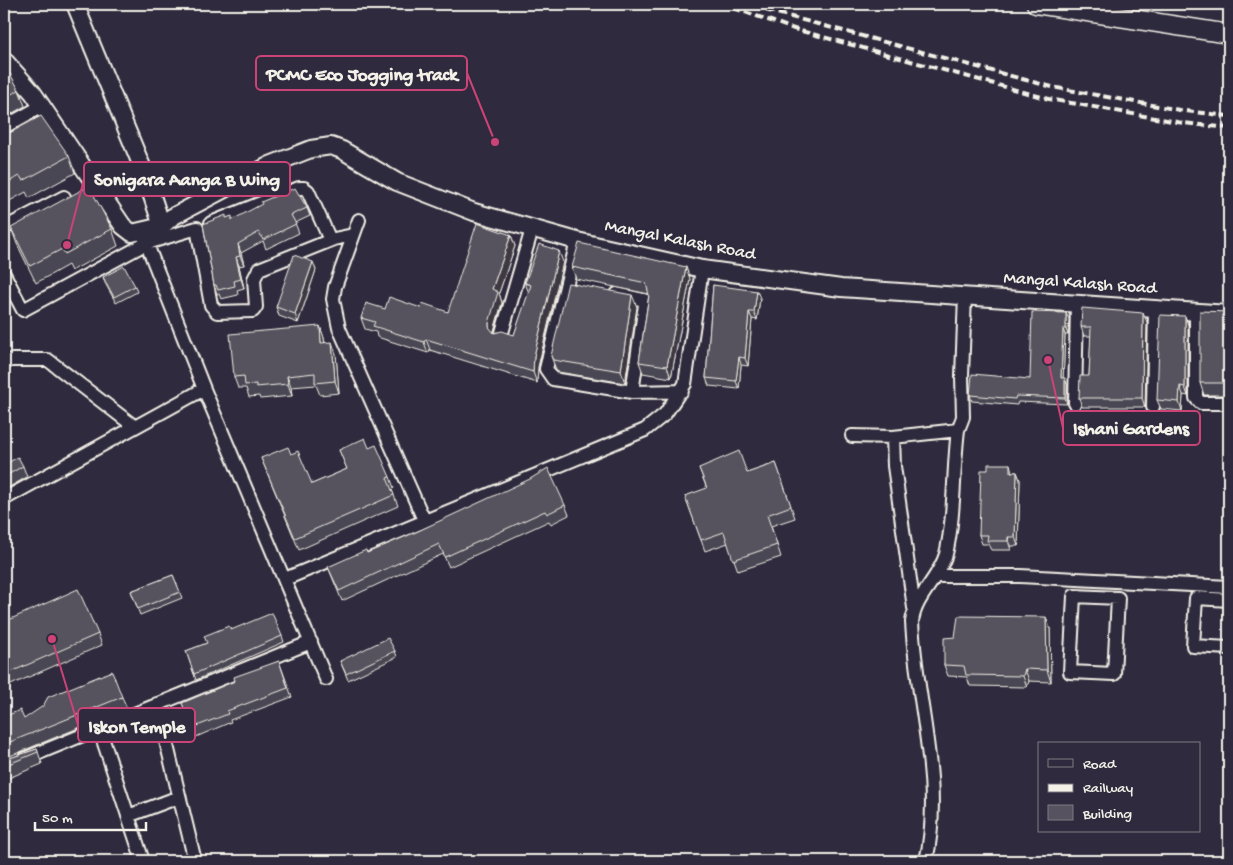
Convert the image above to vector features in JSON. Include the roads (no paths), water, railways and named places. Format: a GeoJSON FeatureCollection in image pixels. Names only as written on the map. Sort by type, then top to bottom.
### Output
{"type":"FeatureCollection","features":[{"type":"Feature","properties":{"kind":"main road"},"geometry":{"type":"LineString","coordinates":[[1036,4],[1229,34]]}},
{"type":"Feature","properties":{"kind":"street"},"geometry":{"type":"LineString","coordinates":[[75,4],[143,169],[162,226]]}},
{"type":"Feature","properties":{"kind":"street"},"geometry":{"type":"LineString","coordinates":[[4,60],[42,106],[123,226],[132,234],[144,237]]}},
{"type":"Feature","properties":{"kind":"street"},"geometry":{"type":"LineString","coordinates":[[4,127],[42,106]]}},
{"type":"Feature","properties":{"kind":"street","name":"Mangal Kalash Road"},"geometry":{"type":"LineString","coordinates":[[144,237],[162,226],[172,217],[270,165],[311,149],[331,146],[342,150],[384,176],[419,192],[466,209],[577,241],[702,269],[841,288],[1229,314]]}},
{"type":"Feature","properties":{"kind":"street"},"geometry":{"type":"LineString","coordinates":[[4,274],[23,310],[144,237],[197,228],[299,188],[304,188],[330,240]]}},
{"type":"Feature","properties":{"kind":"street"},"geometry":{"type":"LineString","coordinates":[[4,228],[64,197]]}},
{"type":"Feature","properties":{"kind":"street"},"geometry":{"type":"LineString","coordinates":[[359,220],[335,287],[335,311],[340,328],[424,520]]}},
{"type":"Feature","properties":{"kind":"street"},"geometry":{"type":"LineString","coordinates":[[197,228],[211,305],[217,312],[253,311],[256,307],[254,279],[259,268],[330,240],[353,235]]}},
{"type":"Feature","properties":{"kind":"street"},"geometry":{"type":"LineString","coordinates":[[501,336],[532,229]]}},
{"type":"Feature","properties":{"kind":"street"},"geometry":{"type":"LineString","coordinates":[[144,237],[204,389],[326,679]]}},
{"type":"Feature","properties":{"kind":"street"},"geometry":{"type":"LineString","coordinates":[[577,241],[572,285],[546,369],[548,374],[553,379],[632,392],[682,391]]}},
{"type":"Feature","properties":{"kind":"street"},"geometry":{"type":"LineString","coordinates":[[285,579],[645,430],[665,414],[685,384],[702,269]]}},
{"type":"Feature","properties":{"kind":"street"},"geometry":{"type":"LineString","coordinates":[[604,291],[640,298],[645,305],[632,392]]}},
{"type":"Feature","properties":{"kind":"street"},"geometry":{"type":"LineString","coordinates":[[914,608],[936,576],[947,547],[958,430],[963,417],[965,295]]}},
{"type":"Feature","properties":{"kind":"street"},"geometry":{"type":"LineString","coordinates":[[1075,403],[1077,304]]}},
{"type":"Feature","properties":{"kind":"street"},"geometry":{"type":"LineString","coordinates":[[1153,407],[1156,310]]}},
{"type":"Feature","properties":{"kind":"street"},"geometry":{"type":"LineString","coordinates":[[1196,312],[1196,398],[1201,403],[1229,403]]}},
{"type":"Feature","properties":{"kind":"street"},"geometry":{"type":"LineString","coordinates":[[4,363],[11,360],[48,360],[135,427]]}},
{"type":"Feature","properties":{"kind":"street"},"geometry":{"type":"LineString","coordinates":[[4,499],[204,389]]}},
{"type":"Feature","properties":{"kind":"street"},"geometry":{"type":"LineString","coordinates":[[852,436],[893,437],[958,430]]}},
{"type":"Feature","properties":{"kind":"street"},"geometry":{"type":"LineString","coordinates":[[893,437],[894,466],[914,608],[913,635],[933,794],[931,837],[926,861]]}},
{"type":"Feature","properties":{"kind":"street"},"geometry":{"type":"LineString","coordinates":[[936,576],[1078,579],[1200,592],[1229,600]]}},
{"type":"Feature","properties":{"kind":"street"},"geometry":{"type":"LineString","coordinates":[[1078,579],[1078,596]]}},
{"type":"Feature","properties":{"kind":"street"},"geometry":{"type":"LineString","coordinates":[[1229,587],[1200,592],[1196,598],[1193,646],[1229,648]]}},
{"type":"Feature","properties":{"kind":"street"},"geometry":{"type":"LineString","coordinates":[[1074,596],[1078,596],[1118,598],[1114,674],[1070,672],[1074,596]]}},
{"type":"Feature","properties":{"kind":"street"},"geometry":{"type":"LineString","coordinates":[[13,763],[311,642]]}},
{"type":"Feature","properties":{"kind":"street"},"geometry":{"type":"LineString","coordinates":[[156,704],[195,861]]}},
{"type":"Feature","properties":{"kind":"street"},"geometry":{"type":"LineString","coordinates":[[99,728],[143,861]]}},
{"type":"Feature","properties":{"kind":"street"},"geometry":{"type":"LineString","coordinates":[[128,816],[179,797]]}},
{"type":"Feature","properties":{"kind":"railway"},"geometry":{"type":"LineString","coordinates":[[722,4],[794,29],[1049,99],[1183,123],[1229,128]]}},
{"type":"Feature","properties":{"kind":"railway"},"geometry":{"type":"LineString","coordinates":[[743,4],[1052,87],[1185,111],[1229,116]]}},
{"type":"Feature","properties":{"kind":"place","name":"PCMC Eco Jogging track"},"geometry":{"type":"Point","coordinates":[495,142]}},
{"type":"Feature","properties":{"kind":"place","name":"Sonigara Aanga B Wing"},"geometry":{"type":"Point","coordinates":[67,245]}},
{"type":"Feature","properties":{"kind":"place","name":"Ishani Gardens"},"geometry":{"type":"Point","coordinates":[1048,360]}},
{"type":"Feature","properties":{"kind":"place","name":"Iskon Temple"},"geometry":{"type":"Point","coordinates":[52,639]}}]}
